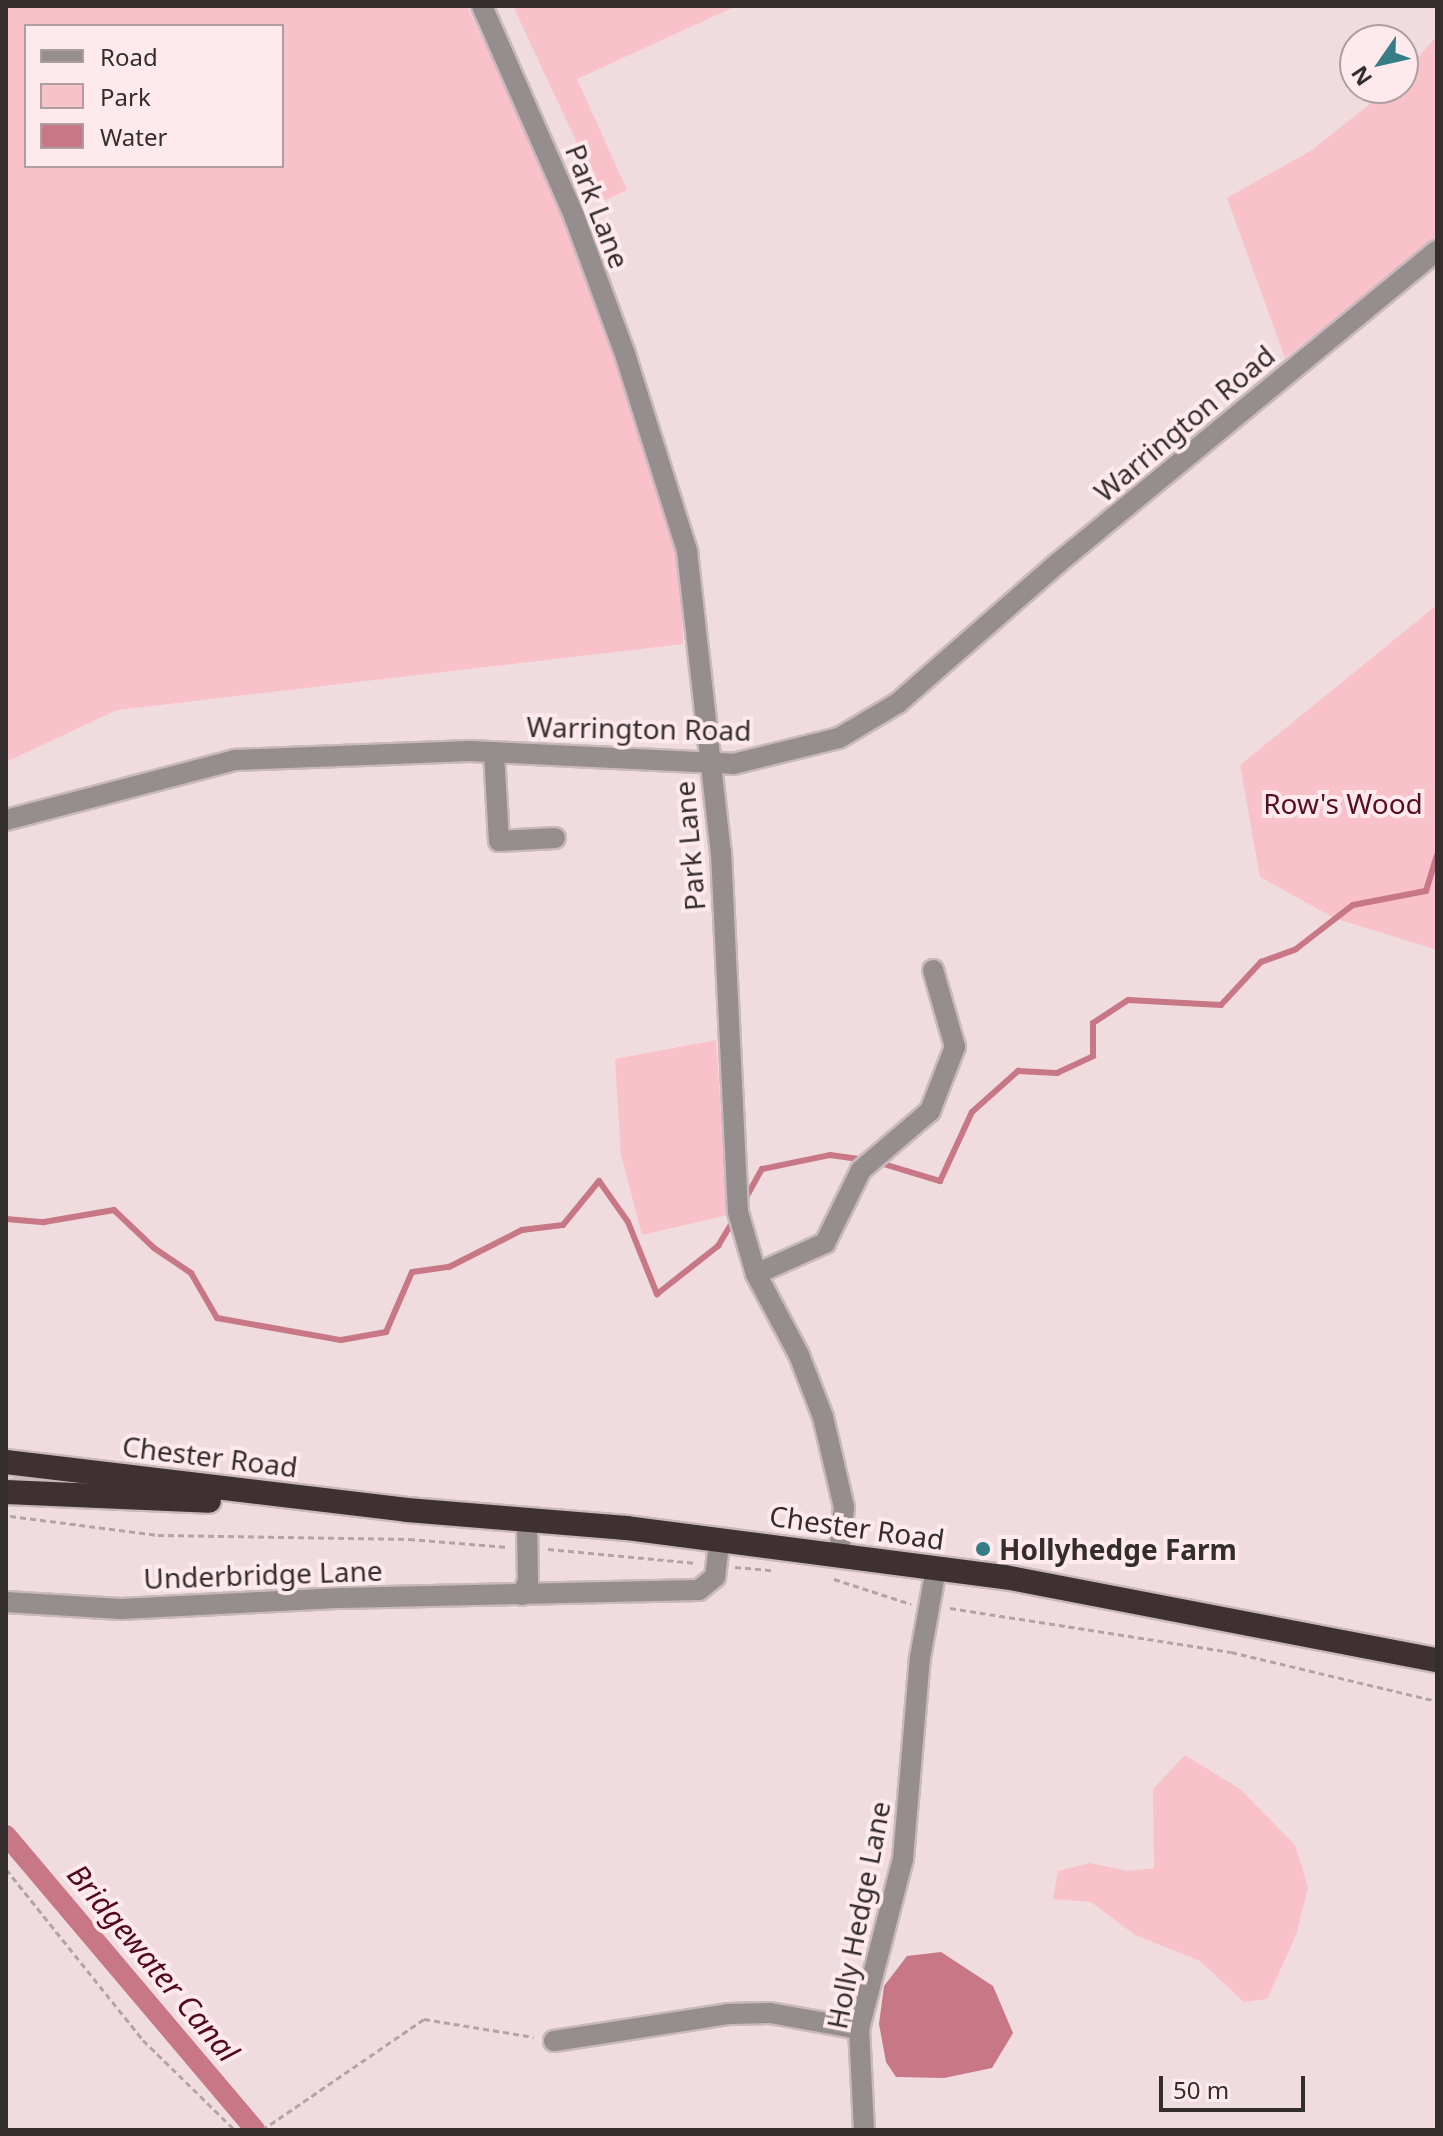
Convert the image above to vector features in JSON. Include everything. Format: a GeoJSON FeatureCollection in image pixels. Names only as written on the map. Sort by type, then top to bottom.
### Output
{"type":"FeatureCollection","features":[{"type":"Feature","properties":{"kind":"highway","name":"Chester Road"},"geometry":{"type":"LineString","coordinates":[[6,1462],[407,1510],[720,1539],[936,1568],[1312,1633],[1437,1660]]}},
{"type":"Feature","properties":{"kind":"highway","name":"Chester Road"},"geometry":{"type":"LineString","coordinates":[[6,1492],[407,1510]]}},
{"type":"Feature","properties":{"kind":"street","name":"Park Lane"},"geometry":{"type":"LineString","coordinates":[[482,6],[574,216],[687,551],[696,598],[709,762],[721,852],[738,1212],[756,1274],[799,1355],[823,1417],[844,1507],[839,1555]]}},
{"type":"Feature","properties":{"kind":"street","name":"Warrington Road"},"geometry":{"type":"LineString","coordinates":[[6,820],[235,760],[494,752],[709,762],[762,760],[839,738],[878,717],[1437,251]]}},
{"type":"Feature","properties":{"kind":"street"},"geometry":{"type":"LineString","coordinates":[[494,752],[499,841],[555,838]]}},
{"type":"Feature","properties":{"kind":"street"},"geometry":{"type":"LineString","coordinates":[[756,1274],[825,1243],[861,1170],[930,1111],[955,1047],[933,970]]}},
{"type":"Feature","properties":{"kind":"street"},"geometry":{"type":"LineString","coordinates":[[522,1595],[528,1581],[527,1521]]}},
{"type":"Feature","properties":{"kind":"street","name":"Underbridge Lane"},"geometry":{"type":"LineString","coordinates":[[6,1602],[121,1609],[706,1588],[715,1577],[720,1539]]}},
{"type":"Feature","properties":{"kind":"street","name":"Holly Hedge Lane"},"geometry":{"type":"LineString","coordinates":[[864,2130],[859,2029],[903,1859],[920,1658],[936,1568]]}},
{"type":"Feature","properties":{"kind":"street"},"geometry":{"type":"LineString","coordinates":[[554,2041],[728,2014],[770,2013],[859,2029]]}},
{"type":"Feature","properties":{"kind":"path"},"geometry":{"type":"LineString","coordinates":[[6,1515],[158,1535],[409,1539],[500,1546]]}},
{"type":"Feature","properties":{"kind":"path"},"geometry":{"type":"LineString","coordinates":[[550,1550],[698,1564]]}},
{"type":"Feature","properties":{"kind":"path"},"geometry":{"type":"LineString","coordinates":[[738,1567],[774,1571]]}},
{"type":"Feature","properties":{"kind":"path"},"geometry":{"type":"LineString","coordinates":[[823,1576],[913,1605]]}},
{"type":"Feature","properties":{"kind":"path"},"geometry":{"type":"LineString","coordinates":[[942,1607],[1231,1652],[1437,1701]]}},
{"type":"Feature","properties":{"kind":"path"},"geometry":{"type":"LineString","coordinates":[[6,1869],[143,2040],[235,2130]]}},
{"type":"Feature","properties":{"kind":"path"},"geometry":{"type":"LineString","coordinates":[[262,2130],[424,2019],[554,2041]]}},
{"type":"Feature","properties":{"kind":"path"},"geometry":{"type":"LineString","coordinates":[[226,2130],[231,2125]]}},
{"type":"Feature","properties":{"kind":"green space"},"geometry":{"type":"Polygon","coordinates":[[[6,6],[467,6],[566,216],[680,555],[683,644],[117,710],[6,762],[6,6]]]}},
{"type":"Feature","properties":{"kind":"green space"},"geometry":{"type":"Polygon","coordinates":[[[513,6],[736,6],[577,79],[627,190],[604,201],[513,6]]]}},
{"type":"Feature","properties":{"kind":"green space"},"geometry":{"type":"Polygon","coordinates":[[[1437,36],[1437,236],[1285,358],[1227,198],[1312,150],[1370,104],[1419,104],[1419,56],[1437,36]]]}},
{"type":"Feature","properties":{"kind":"green space","name":"Row's Wood"},"geometry":{"type":"Polygon","coordinates":[[[1437,605],[1437,950],[1334,918],[1260,877],[1240,765],[1437,605]]]}},
{"type":"Feature","properties":{"kind":"green space"},"geometry":{"type":"Polygon","coordinates":[[[716,1040],[728,1215],[642,1235],[621,1155],[615,1059],[716,1040]]]}},
{"type":"Feature","properties":{"kind":"green space"},"geometry":{"type":"Polygon","coordinates":[[[1185,1755],[1240,1789],[1295,1845],[1308,1887],[1296,1935],[1267,1999],[1244,2002],[1200,1961],[1135,1935],[1091,1902],[1053,1899],[1058,1871],[1090,1863],[1128,1871],[1154,1868],[1153,1789],[1185,1755]]]}},
{"type":"Feature","properties":{"kind":"water"},"geometry":{"type":"Polygon","coordinates":[[[941,1952],[993,1986],[1013,2033],[992,2068],[944,2078],[896,2077],[886,2062],[879,2024],[884,1986],[907,1956],[941,1952]]]}},
{"type":"Feature","properties":{"kind":"waterway"},"geometry":{"type":"LineString","coordinates":[[877,1162],[940,1181],[972,1112],[1018,1071],[1057,1073],[1093,1056],[1093,1023],[1128,1000],[1221,1005],[1261,962],[1296,949],[1353,905],[1426,891],[1437,856]]}},
{"type":"Feature","properties":{"kind":"waterway"},"geometry":{"type":"LineString","coordinates":[[743,1203],[762,1169],[830,1155],[866,1160]]}},
{"type":"Feature","properties":{"kind":"waterway"},"geometry":{"type":"LineString","coordinates":[[6,1219],[44,1222],[114,1210],[154,1248],[191,1273],[217,1318],[341,1340],[386,1332],[412,1272],[449,1267],[522,1230],[563,1225],[599,1181],[628,1222],[657,1294],[718,1246],[734,1219]]}},
{"type":"Feature","properties":{"kind":"waterway","name":"Bridgewater Canal"},"geometry":{"type":"LineString","coordinates":[[6,1835],[255,2130]]}},
{"type":"Feature","properties":{"kind":"place","name":"Hollyhedge Farm"},"geometry":{"type":"Point","coordinates":[983,1549]}}]}
